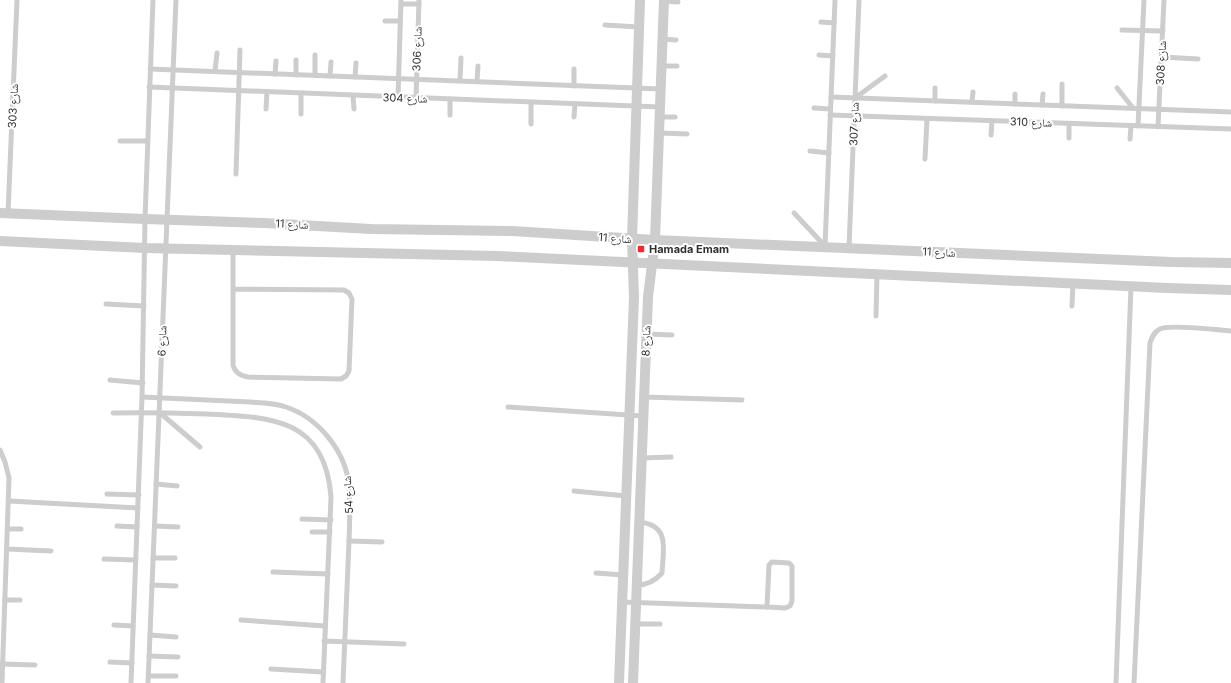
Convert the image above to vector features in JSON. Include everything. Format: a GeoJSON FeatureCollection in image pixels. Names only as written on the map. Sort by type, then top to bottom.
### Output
{"type":"FeatureCollection","features":[{"type":"Feature","properties":{"kind":"street","name":"شارع 8"},"geometry":{"type":"LineString","coordinates":[[619,683],[634,297],[632,239],[639,0]]}},
{"type":"Feature","properties":{"kind":"street","name":"شارع 8"},"geometry":{"type":"LineString","coordinates":[[633,683],[646,334],[648,297],[655,240],[664,0]]}},
{"type":"Feature","properties":{"kind":"street","name":"شارع 11"},"geometry":{"type":"LineString","coordinates":[[4,213],[264,223],[371,229],[512,231],[632,239],[1231,264]]}},
{"type":"Feature","properties":{"kind":"street"},"geometry":{"type":"LineString","coordinates":[[0,241],[145,248],[497,256],[1231,290]]}},
{"type":"Feature","properties":{"kind":"lane","name":"شارع 303"},"geometry":{"type":"LineString","coordinates":[[4,213],[17,0]]}},
{"type":"Feature","properties":{"kind":"lane","name":"شارع 6"},"geometry":{"type":"LineString","coordinates":[[131,683],[142,412],[147,141],[153,0]]}},
{"type":"Feature","properties":{"kind":"lane","name":"شارع 6"},"geometry":{"type":"LineString","coordinates":[[148,683],[176,0]]}},
{"type":"Feature","properties":{"kind":"lane"},"geometry":{"type":"LineString","coordinates":[[664,0],[678,2]]}},
{"type":"Feature","properties":{"kind":"lane"},"geometry":{"type":"LineString","coordinates":[[825,246],[835,0]]}},
{"type":"Feature","properties":{"kind":"lane","name":"شارع 307"},"geometry":{"type":"LineString","coordinates":[[849,247],[858,0]]}},
{"type":"Feature","properties":{"kind":"lane","name":"شارع 308"},"geometry":{"type":"LineString","coordinates":[[1138,126],[1136,108],[1143,30],[1144,0]]}},
{"type":"Feature","properties":{"kind":"lane","name":"شارع 308"},"geometry":{"type":"LineString","coordinates":[[1158,127],[1164,0]]}},
{"type":"Feature","properties":{"kind":"lane"},"geometry":{"type":"LineString","coordinates":[[401,2],[419,2]]}},
{"type":"Feature","properties":{"kind":"lane","name":"شارع 306"},"geometry":{"type":"LineString","coordinates":[[398,97],[401,2]]}},
{"type":"Feature","properties":{"kind":"lane","name":"شارع 306"},"geometry":{"type":"LineString","coordinates":[[416,98],[419,2]]}},
{"type":"Feature","properties":{"kind":"lane"},"geometry":{"type":"LineString","coordinates":[[385,21],[400,21]]}},
{"type":"Feature","properties":{"kind":"lane"},"geometry":{"type":"LineString","coordinates":[[821,22],[834,23]]}},
{"type":"Feature","properties":{"kind":"lane"},"geometry":{"type":"LineString","coordinates":[[605,25],[639,27]]}},
{"type":"Feature","properties":{"kind":"lane"},"geometry":{"type":"LineString","coordinates":[[1122,30],[1163,31]]}},
{"type":"Feature","properties":{"kind":"lane"},"geometry":{"type":"LineString","coordinates":[[663,39],[676,40]]}},
{"type":"Feature","properties":{"kind":"lane"},"geometry":{"type":"LineString","coordinates":[[236,174],[240,50]]}},
{"type":"Feature","properties":{"kind":"lane"},"geometry":{"type":"LineString","coordinates":[[215,71],[217,53]]}},
{"type":"Feature","properties":{"kind":"lane"},"geometry":{"type":"LineString","coordinates":[[314,75],[315,55]]}},
{"type":"Feature","properties":{"kind":"lane"},"geometry":{"type":"LineString","coordinates":[[819,56],[833,56]]}},
{"type":"Feature","properties":{"kind":"lane"},"geometry":{"type":"LineString","coordinates":[[1162,57],[1198,59]]}},
{"type":"Feature","properties":{"kind":"lane"},"geometry":{"type":"LineString","coordinates":[[460,80],[461,58]]}},
{"type":"Feature","properties":{"kind":"lane"},"geometry":{"type":"LineString","coordinates":[[296,60],[296,75]]}},
{"type":"Feature","properties":{"kind":"lane"},"geometry":{"type":"LineString","coordinates":[[275,74],[276,61]]}},
{"type":"Feature","properties":{"kind":"lane"},"geometry":{"type":"LineString","coordinates":[[330,76],[331,62]]}},
{"type":"Feature","properties":{"kind":"lane"},"geometry":{"type":"LineString","coordinates":[[355,77],[356,62]]}},
{"type":"Feature","properties":{"kind":"lane"},"geometry":{"type":"LineString","coordinates":[[477,81],[478,66]]}},
{"type":"Feature","properties":{"kind":"lane"},"geometry":{"type":"LineString","coordinates":[[662,66],[676,66]]}},
{"type":"Feature","properties":{"kind":"lane"},"geometry":{"type":"LineString","coordinates":[[574,68],[574,86]]}},
{"type":"Feature","properties":{"kind":"lane","name":"شارع 304"},"geometry":{"type":"LineString","coordinates":[[150,69],[661,89]]}},
{"type":"Feature","properties":{"kind":"lane"},"geometry":{"type":"LineString","coordinates":[[855,98],[885,76]]}},
{"type":"Feature","properties":{"kind":"lane"},"geometry":{"type":"LineString","coordinates":[[1062,84],[1062,106]]}},
{"type":"Feature","properties":{"kind":"lane","name":"شارع 304"},"geometry":{"type":"LineString","coordinates":[[149,87],[636,107],[675,117]]}},
{"type":"Feature","properties":{"kind":"lane"},"geometry":{"type":"LineString","coordinates":[[934,101],[935,88]]}},
{"type":"Feature","properties":{"kind":"lane"},"geometry":{"type":"LineString","coordinates":[[1117,88],[1136,108]]}},
{"type":"Feature","properties":{"kind":"lane"},"geometry":{"type":"LineString","coordinates":[[266,109],[267,92]]}},
{"type":"Feature","properties":{"kind":"lane"},"geometry":{"type":"LineString","coordinates":[[972,102],[973,92]]}},
{"type":"Feature","properties":{"kind":"lane"},"geometry":{"type":"LineString","coordinates":[[301,93],[301,114]]}},
{"type":"Feature","properties":{"kind":"lane"},"geometry":{"type":"LineString","coordinates":[[1015,94],[1015,104]]}},
{"type":"Feature","properties":{"kind":"lane"},"geometry":{"type":"LineString","coordinates":[[1042,105],[1043,94]]}},
{"type":"Feature","properties":{"kind":"lane"},"geometry":{"type":"LineString","coordinates":[[353,96],[354,109]]}},
{"type":"Feature","properties":{"kind":"lane","name":"شارع 310"},"geometry":{"type":"LineString","coordinates":[[831,97],[1231,112]]}},
{"type":"Feature","properties":{"kind":"lane"},"geometry":{"type":"LineString","coordinates":[[450,99],[450,114]]}},
{"type":"Feature","properties":{"kind":"lane"},"geometry":{"type":"LineString","coordinates":[[531,103],[531,124]]}},
{"type":"Feature","properties":{"kind":"lane"},"geometry":{"type":"LineString","coordinates":[[574,117],[575,104]]}},
{"type":"Feature","properties":{"kind":"lane"},"geometry":{"type":"LineString","coordinates":[[814,108],[830,109]]}},
{"type":"Feature","properties":{"kind":"lane","name":"شارع 310"},"geometry":{"type":"LineString","coordinates":[[830,115],[1231,130]]}},
{"type":"Feature","properties":{"kind":"lane"},"geometry":{"type":"LineString","coordinates":[[925,159],[927,118]]}},
{"type":"Feature","properties":{"kind":"lane"},"geometry":{"type":"LineString","coordinates":[[991,135],[992,121]]}},
{"type":"Feature","properties":{"kind":"lane"},"geometry":{"type":"LineString","coordinates":[[1069,138],[1070,124]]}},
{"type":"Feature","properties":{"kind":"lane"},"geometry":{"type":"LineString","coordinates":[[1130,139],[1131,126]]}},
{"type":"Feature","properties":{"kind":"lane"},"geometry":{"type":"LineString","coordinates":[[660,133],[687,134]]}},
{"type":"Feature","properties":{"kind":"lane"},"geometry":{"type":"LineString","coordinates":[[120,141],[147,141]]}},
{"type":"Feature","properties":{"kind":"lane"},"geometry":{"type":"LineString","coordinates":[[810,151],[828,153]]}},
{"type":"Feature","properties":{"kind":"lane"},"geometry":{"type":"LineString","coordinates":[[794,213],[825,246]]}},
{"type":"Feature","properties":{"kind":"lane"},"geometry":{"type":"LineString","coordinates":[[233,250],[233,289],[233,365],[237,372],[240,375],[248,377],[341,379],[346,376],[349,371],[352,299],[349,293],[344,290],[233,289]]}},
{"type":"Feature","properties":{"kind":"lane"},"geometry":{"type":"LineString","coordinates":[[876,316],[877,274]]}},
{"type":"Feature","properties":{"kind":"lane"},"geometry":{"type":"LineString","coordinates":[[1072,306],[1073,283]]}},
{"type":"Feature","properties":{"kind":"lane"},"geometry":{"type":"LineString","coordinates":[[1116,683],[1131,286]]}},
{"type":"Feature","properties":{"kind":"lane"},"geometry":{"type":"LineString","coordinates":[[106,304],[144,306]]}},
{"type":"Feature","properties":{"kind":"lane"},"geometry":{"type":"LineString","coordinates":[[1134,683],[1151,337],[1160,329],[1166,327],[1231,331]]}},
{"type":"Feature","properties":{"kind":"lane"},"geometry":{"type":"LineString","coordinates":[[646,334],[672,335]]}},
{"type":"Feature","properties":{"kind":"lane"},"geometry":{"type":"LineString","coordinates":[[110,380],[142,383]]}},
{"type":"Feature","properties":{"kind":"lane","name":"شارع 54"},"geometry":{"type":"LineString","coordinates":[[142,397],[268,403],[286,407],[303,414],[328,437],[338,451],[346,469],[349,485],[349,542],[343,683]]}},
{"type":"Feature","properties":{"kind":"lane"},"geometry":{"type":"LineString","coordinates":[[644,397],[742,400]]}},
{"type":"Feature","properties":{"kind":"lane"},"geometry":{"type":"LineString","coordinates":[[508,407],[643,416]]}},
{"type":"Feature","properties":{"kind":"lane"},"geometry":{"type":"LineString","coordinates":[[159,412],[200,447]]}},
{"type":"Feature","properties":{"kind":"lane","name":"شارع 54"},"geometry":{"type":"LineString","coordinates":[[113,413],[159,412],[264,418],[278,421],[294,428],[306,437],[318,450],[326,465],[330,481],[331,520],[323,683]]}},
{"type":"Feature","properties":{"kind":"lane"},"geometry":{"type":"LineString","coordinates":[[0,450],[9,478],[5,600],[2,625],[2,683]]}},
{"type":"Feature","properties":{"kind":"lane"},"geometry":{"type":"LineString","coordinates":[[642,458],[671,457]]}},
{"type":"Feature","properties":{"kind":"lane"},"geometry":{"type":"LineString","coordinates":[[156,484],[177,486]]}},
{"type":"Feature","properties":{"kind":"lane"},"geometry":{"type":"LineString","coordinates":[[574,491],[626,496]]}},
{"type":"Feature","properties":{"kind":"lane"},"geometry":{"type":"LineString","coordinates":[[107,494],[139,495]]}},
{"type":"Feature","properties":{"kind":"lane"},"geometry":{"type":"LineString","coordinates":[[9,501],[138,508]]}},
{"type":"Feature","properties":{"kind":"lane"},"geometry":{"type":"LineString","coordinates":[[302,519],[331,520]]}},
{"type":"Feature","properties":{"kind":"lane"},"geometry":{"type":"LineString","coordinates":[[637,585],[658,579],[662,573],[663,537],[659,530],[653,526],[639,522]]}},
{"type":"Feature","properties":{"kind":"lane"},"geometry":{"type":"LineString","coordinates":[[117,526],[137,527]]}},
{"type":"Feature","properties":{"kind":"lane"},"geometry":{"type":"LineString","coordinates":[[155,526],[178,527]]}},
{"type":"Feature","properties":{"kind":"lane"},"geometry":{"type":"LineString","coordinates":[[8,529],[21,529]]}},
{"type":"Feature","properties":{"kind":"lane"},"geometry":{"type":"LineString","coordinates":[[312,532],[330,532]]}},
{"type":"Feature","properties":{"kind":"lane"},"geometry":{"type":"LineString","coordinates":[[349,542],[382,542]]}},
{"type":"Feature","properties":{"kind":"lane"},"geometry":{"type":"LineString","coordinates":[[7,549],[51,551]]}},
{"type":"Feature","properties":{"kind":"lane"},"geometry":{"type":"LineString","coordinates":[[154,558],[175,558]]}},
{"type":"Feature","properties":{"kind":"lane"},"geometry":{"type":"LineString","coordinates":[[104,559],[136,560]]}},
{"type":"Feature","properties":{"kind":"lane"},"geometry":{"type":"LineString","coordinates":[[622,602],[785,608],[790,606],[792,601],[791,564],[772,562],[769,565],[767,607]]}},
{"type":"Feature","properties":{"kind":"lane"},"geometry":{"type":"LineString","coordinates":[[273,572],[328,574]]}},
{"type":"Feature","properties":{"kind":"lane"},"geometry":{"type":"LineString","coordinates":[[596,573],[624,575]]}},
{"type":"Feature","properties":{"kind":"lane"},"geometry":{"type":"LineString","coordinates":[[152,585],[176,586]]}},
{"type":"Feature","properties":{"kind":"lane"},"geometry":{"type":"LineString","coordinates":[[5,600],[20,600]]}},
{"type":"Feature","properties":{"kind":"lane"},"geometry":{"type":"LineString","coordinates":[[241,620],[325,626]]}},
{"type":"Feature","properties":{"kind":"lane"},"geometry":{"type":"LineString","coordinates":[[635,624],[660,624]]}},
{"type":"Feature","properties":{"kind":"lane"},"geometry":{"type":"LineString","coordinates":[[114,626],[134,626]]}},
{"type":"Feature","properties":{"kind":"lane"},"geometry":{"type":"LineString","coordinates":[[150,635],[176,637]]}},
{"type":"Feature","properties":{"kind":"lane"},"geometry":{"type":"LineString","coordinates":[[324,641],[404,644]]}},
{"type":"Feature","properties":{"kind":"lane"},"geometry":{"type":"LineString","coordinates":[[150,656],[178,658]]}},
{"type":"Feature","properties":{"kind":"lane"},"geometry":{"type":"LineString","coordinates":[[110,662],[132,663]]}},
{"type":"Feature","properties":{"kind":"lane"},"geometry":{"type":"LineString","coordinates":[[2,664],[35,665]]}},
{"type":"Feature","properties":{"kind":"lane"},"geometry":{"type":"LineString","coordinates":[[271,669],[323,672]]}},
{"type":"Feature","properties":{"kind":"lane"},"geometry":{"type":"LineString","coordinates":[[149,676],[176,676]]}},
{"type":"Feature","properties":{"kind":"place","name":"Hamada Emam"},"geometry":{"type":"Point","coordinates":[641,249]}}]}
